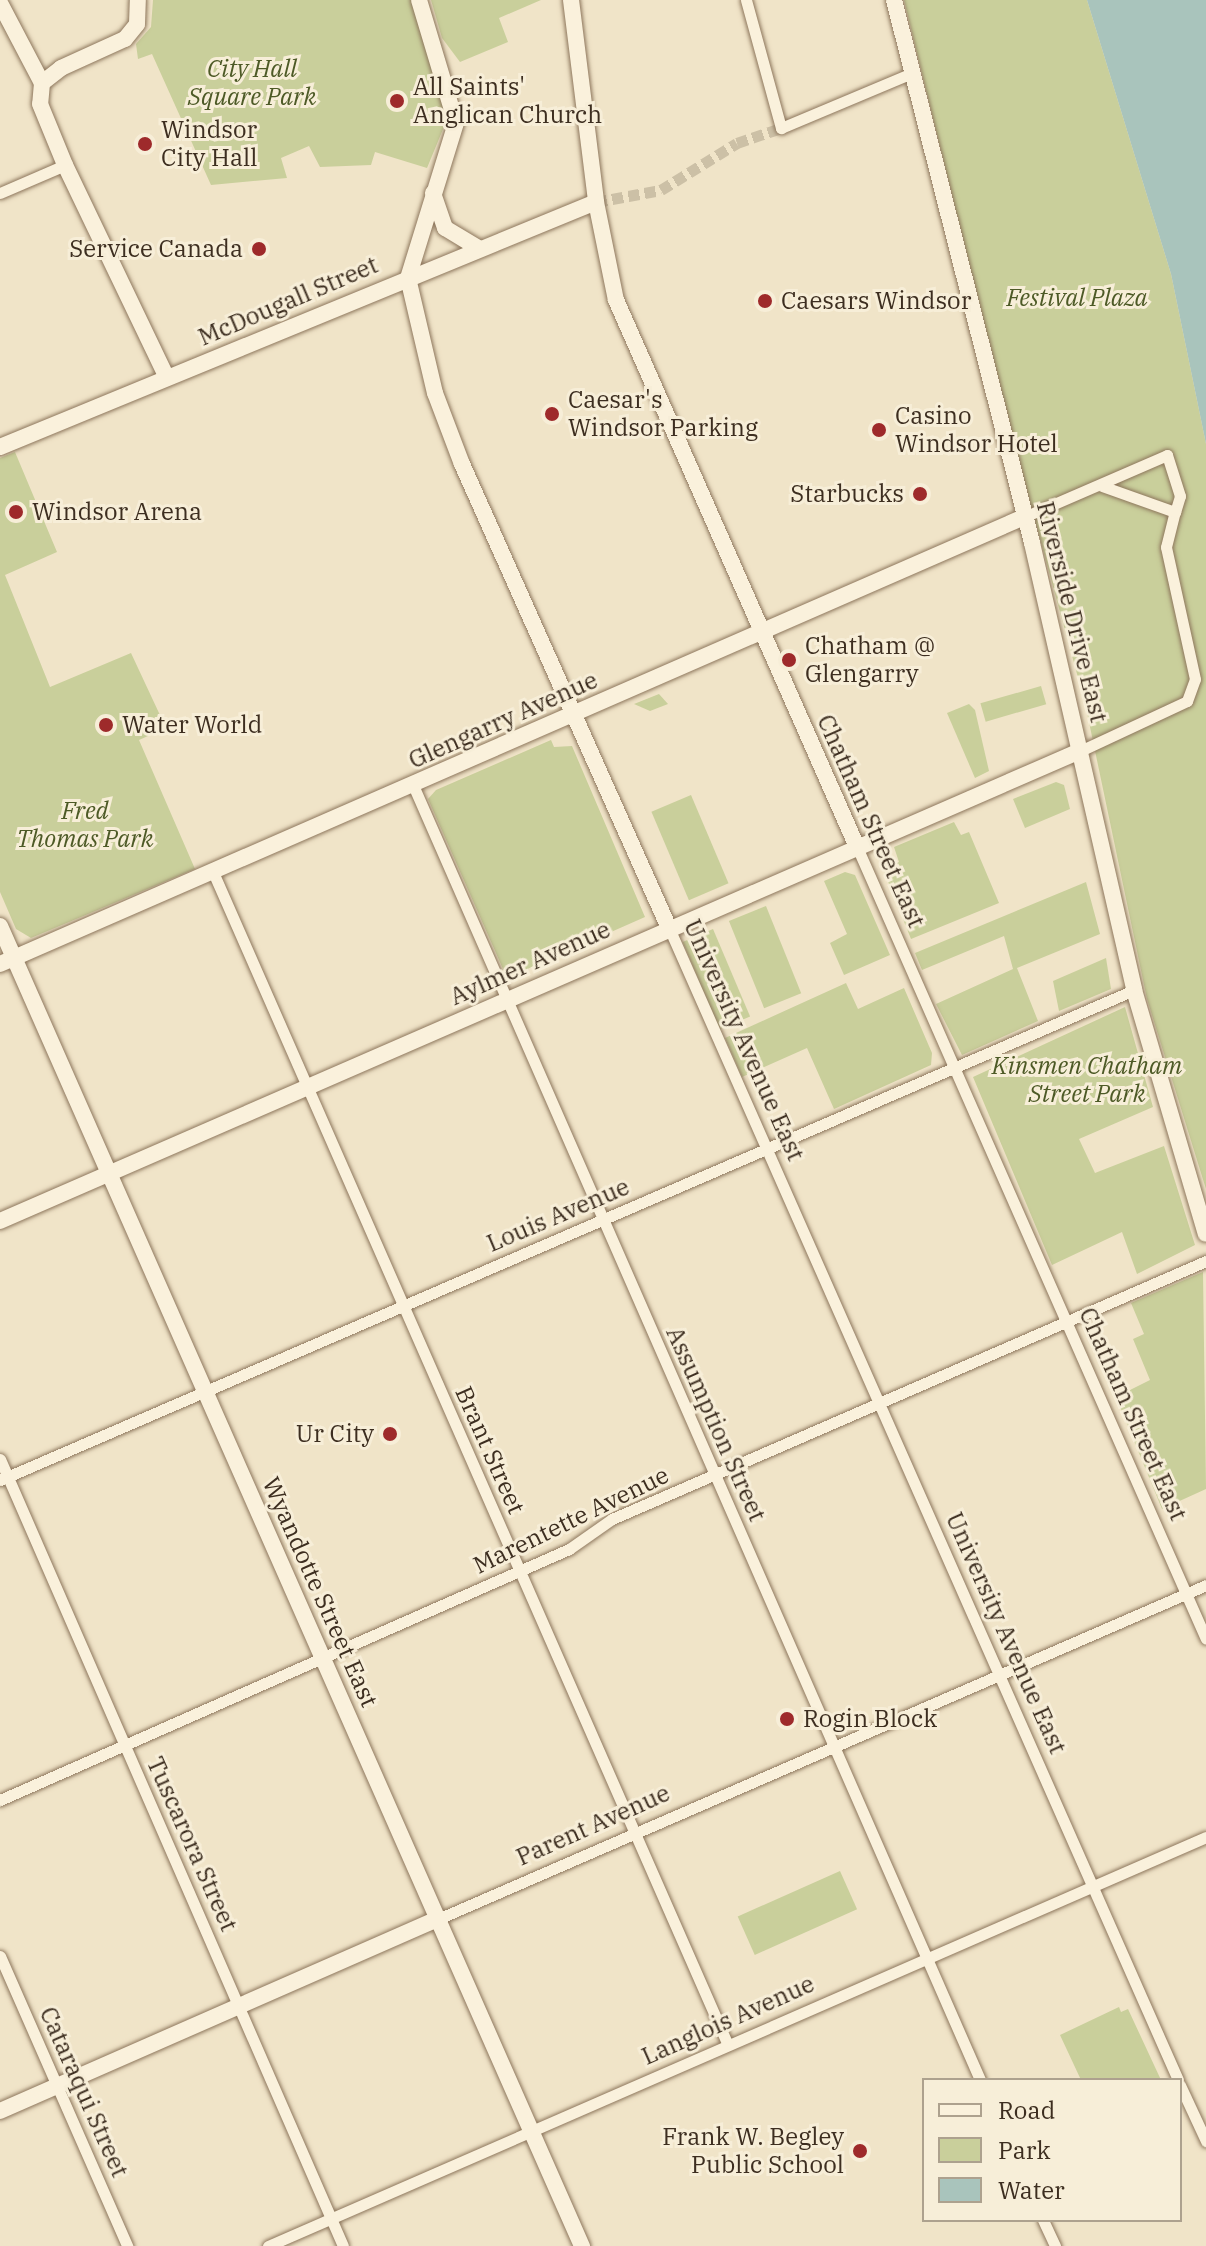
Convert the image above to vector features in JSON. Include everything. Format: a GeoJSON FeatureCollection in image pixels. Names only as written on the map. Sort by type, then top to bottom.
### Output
{"type":"FeatureCollection","features":[{"type":"Feature","properties":{"kind":"main road"},"geometry":{"type":"LineString","coordinates":[[42,83],[61,68],[125,39],[137,24],[138,0]]}},
{"type":"Feature","properties":{"kind":"main road"},"geometry":{"type":"LineString","coordinates":[[408,278],[453,139],[455,110],[419,0]]}},
{"type":"Feature","properties":{"kind":"main road","name":"Chatham Street East"},"geometry":{"type":"LineString","coordinates":[[571,0],[596,202],[616,300],[760,634],[857,847]]}},
{"type":"Feature","properties":{"kind":"main road","name":"Riverside Drive East"},"geometry":{"type":"LineString","coordinates":[[894,0],[1024,517],[1134,990],[1206,1234]]}},
{"type":"Feature","properties":{"kind":"main road"},"geometry":{"type":"LineString","coordinates":[[0,3],[42,83],[40,104],[65,165],[167,378]]}},
{"type":"Feature","properties":{"kind":"main road"},"geometry":{"type":"LineString","coordinates":[[433,193],[445,228],[478,248]]}},
{"type":"Feature","properties":{"kind":"main road","name":"McDougall Street"},"geometry":{"type":"LineString","coordinates":[[0,447],[596,202]]}},
{"type":"Feature","properties":{"kind":"main road","name":"University Avenue East"},"geometry":{"type":"LineString","coordinates":[[408,278],[451,438],[669,928]]}},
{"type":"Feature","properties":{"kind":"main road","name":"Glengarry Avenue"},"geometry":{"type":"LineString","coordinates":[[7,961],[1024,517]]}},
{"type":"Feature","properties":{"kind":"main road","name":"Aylmer Avenue"},"geometry":{"type":"LineString","coordinates":[[0,1221],[1080,751]]}},
{"type":"Feature","properties":{"kind":"main road","name":"Wyandotte Street East"},"geometry":{"type":"LineString","coordinates":[[0,926],[7,961],[109,1173],[582,2246]]}},
{"type":"Feature","properties":{"kind":"main road","name":"Parent Avenue"},"geometry":{"type":"LineString","coordinates":[[0,2111],[438,1919]]}},
{"type":"Feature","properties":{"kind":"street"},"geometry":{"type":"LineString","coordinates":[[746,0],[781,128],[914,72]]}},
{"type":"Feature","properties":{"kind":"street"},"geometry":{"type":"LineString","coordinates":[[0,193],[65,165]]}},
{"type":"Feature","properties":{"kind":"street"},"geometry":{"type":"LineString","coordinates":[[1024,517],[1102,486],[1167,455],[1180,496],[1166,547],[1195,679],[1187,701],[1080,751]]}},
{"type":"Feature","properties":{"kind":"street"},"geometry":{"type":"LineString","coordinates":[[1102,486],[1175,512]]}},
{"type":"Feature","properties":{"kind":"street","name":"Assumption Street"},"geometry":{"type":"LineString","coordinates":[[413,785],[979,2078]]}},
{"type":"Feature","properties":{"kind":"street","name":"Chatham Street East"},"geometry":{"type":"LineString","coordinates":[[857,847],[1206,1639]]}},
{"type":"Feature","properties":{"kind":"street","name":"Brant Street"},"geometry":{"type":"LineString","coordinates":[[213,872],[728,2045]]}},
{"type":"Feature","properties":{"kind":"street","name":"University Avenue East"},"geometry":{"type":"LineString","coordinates":[[669,928],[1177,2078]]}},
{"type":"Feature","properties":{"kind":"street","name":"Louis Avenue"},"geometry":{"type":"LineString","coordinates":[[4,1478],[1134,990]]}},
{"type":"Feature","properties":{"kind":"street","name":"Marentette Avenue"},"geometry":{"type":"LineString","coordinates":[[0,1800],[569,1549],[612,1519],[1206,1261]]}},
{"type":"Feature","properties":{"kind":"street","name":"Tuscarora Street"},"geometry":{"type":"LineString","coordinates":[[0,1459],[4,1478],[125,1746],[343,2246]]}},
{"type":"Feature","properties":{"kind":"street","name":"Parent Avenue"},"geometry":{"type":"LineString","coordinates":[[438,1919],[1206,1585]]}},
{"type":"Feature","properties":{"kind":"street","name":"Langlois Avenue"},"geometry":{"type":"LineString","coordinates":[[268,2246],[1206,1837]]}},
{"type":"Feature","properties":{"kind":"street","name":"Cataraqui Street"},"geometry":{"type":"LineString","coordinates":[[0,1956],[127,2246]]}},
{"type":"Feature","properties":{"kind":"street","name":"University Avenue East"},"geometry":{"type":"LineString","coordinates":[[1182,2089],[1206,2141]]}},
{"type":"Feature","properties":{"kind":"street"},"geometry":{"type":"LineString","coordinates":[[1044,2222],[1055,2246]]}},
{"type":"Feature","properties":{"kind":"green space","name":"City Hall Square Park"},"geometry":{"type":"Polygon","coordinates":[[[153,0],[412,0],[448,117],[427,168],[375,152],[371,165],[320,167],[309,146],[281,158],[287,178],[211,185],[152,54],[138,59],[136,44],[151,27],[153,0]]]}},
{"type":"Feature","properties":{"kind":"green space"},"geometry":{"type":"Polygon","coordinates":[[[431,0],[541,0],[499,18],[508,42],[460,62],[442,38],[431,0]]]}},
{"type":"Feature","properties":{"kind":"green space","name":"Festival Plaza"},"geometry":{"type":"Polygon","coordinates":[[[904,0],[1087,0],[1171,274],[1206,444],[1206,1189],[1147,999],[1085,703],[1004,408],[904,0]]]}},
{"type":"Feature","properties":{"kind":"green space","name":"Fred Thomas Park"},"geometry":{"type":"Polygon","coordinates":[[[15,452],[57,552],[5,575],[50,687],[131,653],[166,728],[139,740],[195,869],[31,938],[16,929],[0,892],[0,458],[15,452]]]}},
{"type":"Feature","properties":{"kind":"green space"},"geometry":{"type":"Polygon","coordinates":[[[1041,686],[1046,704],[986,722],[980,703],[1041,686]]]}},
{"type":"Feature","properties":{"kind":"green space"},"geometry":{"type":"Polygon","coordinates":[[[659,694],[668,704],[650,711],[634,704],[659,694]]]}},
{"type":"Feature","properties":{"kind":"green space"},"geometry":{"type":"Polygon","coordinates":[[[969,704],[975,710],[989,771],[975,778],[947,713],[969,704]]]}},
{"type":"Feature","properties":{"kind":"green space"},"geometry":{"type":"Polygon","coordinates":[[[551,740],[554,747],[572,746],[645,917],[507,978],[428,799],[436,790],[551,740]]]}},
{"type":"Feature","properties":{"kind":"green space"},"geometry":{"type":"Polygon","coordinates":[[[1056,782],[1064,785],[1070,809],[1025,828],[1013,799],[1056,782]]]}},
{"type":"Feature","properties":{"kind":"green space"},"geometry":{"type":"Polygon","coordinates":[[[691,795],[729,883],[689,900],[651,812],[691,795]]]}},
{"type":"Feature","properties":{"kind":"green space"},"geometry":{"type":"Polygon","coordinates":[[[954,822],[961,835],[969,832],[999,903],[911,939],[883,869],[899,862],[894,847],[954,822]]]}},
{"type":"Feature","properties":{"kind":"green space"},"geometry":{"type":"Polygon","coordinates":[[[845,872],[855,875],[890,955],[844,975],[830,943],[847,934],[824,881],[845,872]]]}},
{"type":"Feature","properties":{"kind":"green space"},"geometry":{"type":"Polygon","coordinates":[[[1086,882],[1100,934],[1017,968],[1038,1021],[962,1055],[936,1004],[1013,969],[1004,936],[922,970],[915,953],[1086,882]]]}},
{"type":"Feature","properties":{"kind":"green space"},"geometry":{"type":"Polygon","coordinates":[[[766,906],[801,993],[764,1008],[729,921],[766,906]]]}},
{"type":"Feature","properties":{"kind":"green space"},"geometry":{"type":"Polygon","coordinates":[[[713,929],[750,1016],[720,1029],[683,942],[713,929]]]}},
{"type":"Feature","properties":{"kind":"green space"},"geometry":{"type":"Polygon","coordinates":[[[1106,958],[1111,989],[1059,1011],[1053,981],[1106,958]]]}},
{"type":"Feature","properties":{"kind":"green space"},"geometry":{"type":"Polygon","coordinates":[[[846,983],[858,1009],[904,988],[932,1053],[931,1065],[834,1109],[807,1048],[742,1077],[725,1038],[846,983]]]}},
{"type":"Feature","properties":{"kind":"green space","name":"Kinsmen Chatham Street Park"},"geometry":{"type":"Polygon","coordinates":[[[1125,1007],[1153,1107],[1079,1139],[1095,1173],[1164,1146],[1195,1245],[1137,1274],[1122,1232],[1052,1265],[973,1077],[1125,1007]]]}},
{"type":"Feature","properties":{"kind":"green space"},"geometry":{"type":"Polygon","coordinates":[[[1203,1272],[1206,1489],[1162,1509],[1116,1397],[1150,1380],[1133,1339],[1144,1334],[1131,1303],[1203,1272]]]}},
{"type":"Feature","properties":{"kind":"green space"},"geometry":{"type":"Polygon","coordinates":[[[840,1871],[857,1909],[755,1955],[738,1917],[840,1871]]]}},
{"type":"Feature","properties":{"kind":"green space"},"geometry":{"type":"Polygon","coordinates":[[[1119,2007],[1121,2012],[1128,2009],[1160,2078],[1080,2078],[1060,2035],[1119,2007]]]}},
{"type":"Feature","properties":{"kind":"water"},"geometry":{"type":"Polygon","coordinates":[[[1087,0],[1206,0],[1206,444],[1171,274],[1087,0]]]}},
{"type":"Feature","properties":{"kind":"tunnel"},"geometry":{"type":"LineString","coordinates":[[596,202],[661,190],[737,143],[781,128]]}},
{"type":"Feature","properties":{"kind":"place","name":"All Saints' Anglican Church"},"geometry":{"type":"Point","coordinates":[397,101]}},
{"type":"Feature","properties":{"kind":"place","name":"Windsor City Hall"},"geometry":{"type":"Point","coordinates":[145,144]}},
{"type":"Feature","properties":{"kind":"place","name":"Service Canada"},"geometry":{"type":"Point","coordinates":[259,249]}},
{"type":"Feature","properties":{"kind":"place","name":"Caesars Windsor"},"geometry":{"type":"Point","coordinates":[765,301]}},
{"type":"Feature","properties":{"kind":"place","name":"Caesar's Windsor Parking"},"geometry":{"type":"Point","coordinates":[552,414]}},
{"type":"Feature","properties":{"kind":"place","name":"Casino Windsor Hotel"},"geometry":{"type":"Point","coordinates":[879,430]}},
{"type":"Feature","properties":{"kind":"place","name":"Starbucks"},"geometry":{"type":"Point","coordinates":[920,494]}},
{"type":"Feature","properties":{"kind":"place","name":"Windsor Arena"},"geometry":{"type":"Point","coordinates":[16,512]}},
{"type":"Feature","properties":{"kind":"place","name":"Chatham @ Glengarry"},"geometry":{"type":"Point","coordinates":[789,660]}},
{"type":"Feature","properties":{"kind":"place","name":"Water World"},"geometry":{"type":"Point","coordinates":[106,725]}},
{"type":"Feature","properties":{"kind":"place","name":"Ur City"},"geometry":{"type":"Point","coordinates":[390,1434]}},
{"type":"Feature","properties":{"kind":"place","name":"Rogin Block"},"geometry":{"type":"Point","coordinates":[787,1719]}},
{"type":"Feature","properties":{"kind":"place","name":"Frank W. Begley Public School"},"geometry":{"type":"Point","coordinates":[860,2151]}}]}
